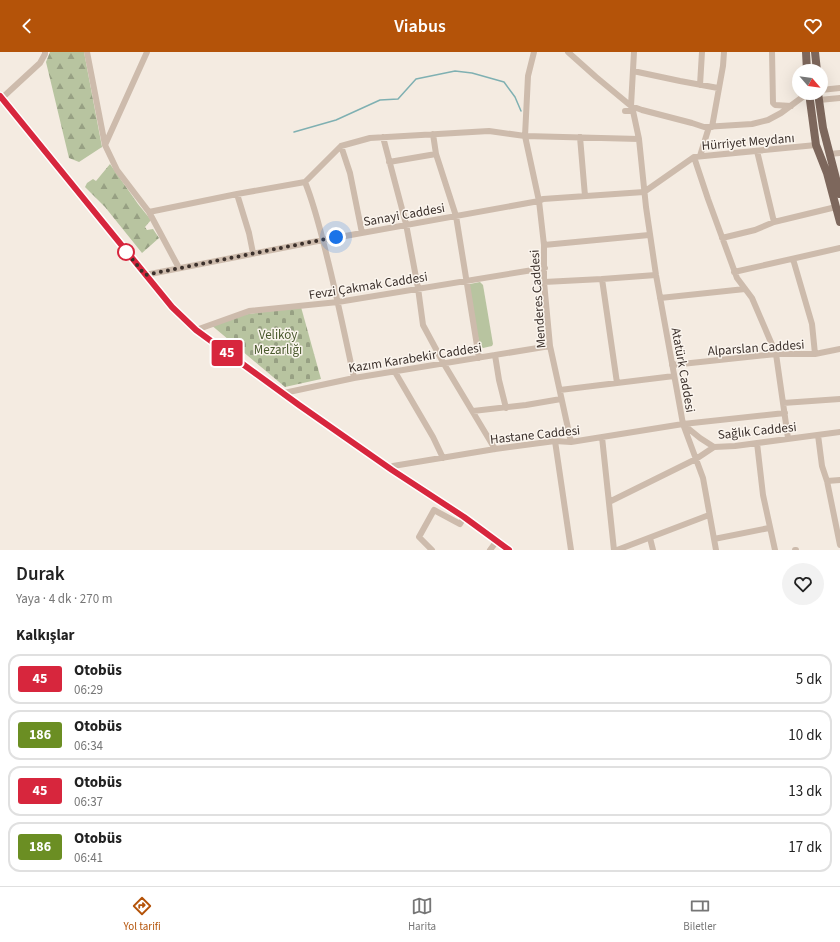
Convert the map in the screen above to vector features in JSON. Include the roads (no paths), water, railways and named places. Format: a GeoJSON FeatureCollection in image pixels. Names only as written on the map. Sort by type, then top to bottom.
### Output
{"type":"FeatureCollection","features":[{"type":"Feature","properties":{"kind":"main road"},"geometry":{"type":"LineString","coordinates":[[806,52],[807,64]]}},
{"type":"Feature","properties":{"kind":"main road"},"geometry":{"type":"LineString","coordinates":[[815,52],[816,64]]}},
{"type":"Feature","properties":{"kind":"main road"},"geometry":{"type":"LineString","coordinates":[[810,100],[816,145],[827,173],[840,222]]}},
{"type":"Feature","properties":{"kind":"main road"},"geometry":{"type":"LineString","coordinates":[[818,100],[823,128],[840,194]]}},
{"type":"Feature","properties":{"kind":"street"},"geometry":{"type":"LineString","coordinates":[[45,52],[40,63],[1,97],[172,307],[196,330],[392,470],[464,517],[496,542],[509,550]]}},
{"type":"Feature","properties":{"kind":"street"},"geometry":{"type":"LineString","coordinates":[[87,52],[105,145],[117,170],[149,212],[179,268]]}},
{"type":"Feature","properties":{"kind":"street"},"geometry":{"type":"LineString","coordinates":[[105,145],[147,52]]}},
{"type":"Feature","properties":{"kind":"street","name":"Menderes Caddesi"},"geometry":{"type":"LineString","coordinates":[[534,52],[528,76],[525,136],[539,201],[544,244],[544,282],[550,346],[571,442]]}},
{"type":"Feature","properties":{"kind":"street"},"geometry":{"type":"LineString","coordinates":[[568,52],[632,108],[704,127],[752,124],[768,120],[799,100]]}},
{"type":"Feature","properties":{"kind":"street"},"geometry":{"type":"LineString","coordinates":[[626,52],[634,52]]}},
{"type":"Feature","properties":{"kind":"street","name":"Atatürk Caddesi"},"geometry":{"type":"LineString","coordinates":[[634,52],[632,108],[638,139],[649,235],[683,424],[703,478],[716,550]]}},
{"type":"Feature","properties":{"kind":"street"},"geometry":{"type":"LineString","coordinates":[[700,85],[702,52]]}},
{"type":"Feature","properties":{"kind":"street"},"geometry":{"type":"LineString","coordinates":[[724,52],[723,66],[711,127],[697,156],[736,278],[752,298],[776,354],[788,438]]}},
{"type":"Feature","properties":{"kind":"street"},"geometry":{"type":"LineString","coordinates":[[772,52],[773,103],[775,105],[791,106]]}},
{"type":"Feature","properties":{"kind":"street"},"geometry":{"type":"LineString","coordinates":[[633,71],[718,88]]}},
{"type":"Feature","properties":{"kind":"street"},"geometry":{"type":"LineString","coordinates":[[828,89],[840,88]]}},
{"type":"Feature","properties":{"kind":"street"},"geometry":{"type":"LineString","coordinates":[[828,97],[840,98]]}},
{"type":"Feature","properties":{"kind":"street"},"geometry":{"type":"LineString","coordinates":[[625,111],[632,108]]}},
{"type":"Feature","properties":{"kind":"street"},"geometry":{"type":"LineString","coordinates":[[149,212],[305,182],[341,146],[370,138],[489,131],[525,136],[638,139]]}},
{"type":"Feature","properties":{"kind":"street"},"geometry":{"type":"LineString","coordinates":[[433,134],[436,154],[456,216],[479,358]]}},
{"type":"Feature","properties":{"kind":"street"},"geometry":{"type":"LineString","coordinates":[[382,137],[406,224],[424,325],[444,364],[495,449]]}},
{"type":"Feature","properties":{"kind":"street"},"geometry":{"type":"LineString","coordinates":[[580,137],[585,196]]}},
{"type":"Feature","properties":{"kind":"street","name":"Hürriyet Meydanı"},"geometry":{"type":"LineString","coordinates":[[644,192],[697,156],[816,145]]}},
{"type":"Feature","properties":{"kind":"street"},"geometry":{"type":"LineString","coordinates":[[341,146],[350,173],[362,233]]}},
{"type":"Feature","properties":{"kind":"street"},"geometry":{"type":"LineString","coordinates":[[757,151],[774,222]]}},
{"type":"Feature","properties":{"kind":"street"},"geometry":{"type":"LineString","coordinates":[[829,154],[840,152]]}},
{"type":"Feature","properties":{"kind":"street"},"geometry":{"type":"LineString","coordinates":[[389,162],[436,154]]}},
{"type":"Feature","properties":{"kind":"street"},"geometry":{"type":"LineString","coordinates":[[305,182],[312,200],[323,240],[354,378]]}},
{"type":"Feature","properties":{"kind":"street","name":"Sanayi Caddesi"},"geometry":{"type":"LineString","coordinates":[[145,275],[253,253],[539,201],[543,199],[644,192]]}},
{"type":"Feature","properties":{"kind":"street"},"geometry":{"type":"LineString","coordinates":[[237,194],[249,233],[253,253]]}},
{"type":"Feature","properties":{"kind":"street"},"geometry":{"type":"LineString","coordinates":[[722,238],[755,230],[774,222],[836,206]]}},
{"type":"Feature","properties":{"kind":"street"},"geometry":{"type":"LineString","coordinates":[[544,244],[649,235]]}},
{"type":"Feature","properties":{"kind":"street"},"geometry":{"type":"LineString","coordinates":[[734,272],[840,248]]}},
{"type":"Feature","properties":{"kind":"street"},"geometry":{"type":"LineString","coordinates":[[793,259],[812,324],[815,354]]}},
{"type":"Feature","properties":{"kind":"street","name":"Fevzi Çakmak Caddesi"},"geometry":{"type":"LineString","coordinates":[[196,330],[249,311],[338,302],[545,268]]}},
{"type":"Feature","properties":{"kind":"street"},"geometry":{"type":"LineString","coordinates":[[544,282],[656,275]]}},
{"type":"Feature","properties":{"kind":"street"},"geometry":{"type":"LineString","coordinates":[[602,279],[617,383]]}},
{"type":"Feature","properties":{"kind":"street"},"geometry":{"type":"LineString","coordinates":[[660,298],[745,289]]}},
{"type":"Feature","properties":{"kind":"street","name":"Kazım Karabekir Caddesi"},"geometry":{"type":"LineString","coordinates":[[284,393],[354,378],[550,346]]}},
{"type":"Feature","properties":{"kind":"street","name":"Alparslan Caddesi"},"geometry":{"type":"LineString","coordinates":[[672,365],[776,354],[815,354],[840,349]]}},
{"type":"Feature","properties":{"kind":"street"},"geometry":{"type":"LineString","coordinates":[[495,355],[506,408]]}},
{"type":"Feature","properties":{"kind":"street"},"geometry":{"type":"LineString","coordinates":[[395,372],[433,437],[443,458]]}},
{"type":"Feature","properties":{"kind":"street"},"geometry":{"type":"LineString","coordinates":[[560,390],[674,376]]}},
{"type":"Feature","properties":{"kind":"street"},"geometry":{"type":"LineString","coordinates":[[473,411],[506,408],[562,399]]}},
{"type":"Feature","properties":{"kind":"street"},"geometry":{"type":"LineString","coordinates":[[783,403],[840,399]]}},
{"type":"Feature","properties":{"kind":"street","name":"Hastane Caddesi"},"geometry":{"type":"LineString","coordinates":[[392,470],[393,466],[495,449],[555,441],[571,442],[683,424],[785,413]]}},
{"type":"Feature","properties":{"kind":"street","name":"Sağlık Caddesi"},"geometry":{"type":"LineString","coordinates":[[683,424],[714,447],[735,446],[840,432]]}},
{"type":"Feature","properties":{"kind":"street"},"geometry":{"type":"LineString","coordinates":[[818,435],[822,466],[827,481],[840,545]]}},
{"type":"Feature","properties":{"kind":"street"},"geometry":{"type":"LineString","coordinates":[[602,437],[616,550],[710,515]]}},
{"type":"Feature","properties":{"kind":"street"},"geometry":{"type":"LineString","coordinates":[[555,441],[571,550]]}},
{"type":"Feature","properties":{"kind":"street"},"geometry":{"type":"LineString","coordinates":[[757,443],[763,495],[775,550]]}},
{"type":"Feature","properties":{"kind":"street"},"geometry":{"type":"LineString","coordinates":[[609,502],[696,459],[714,447]]}},
{"type":"Feature","properties":{"kind":"street"},"geometry":{"type":"LineString","coordinates":[[827,481],[840,480]]}},
{"type":"Feature","properties":{"kind":"street"},"geometry":{"type":"LineString","coordinates":[[432,550],[419,537],[434,510],[437,511],[442,503]]}},
{"type":"Feature","properties":{"kind":"street"},"geometry":{"type":"LineString","coordinates":[[437,511],[460,524],[464,517]]}},
{"type":"Feature","properties":{"kind":"street"},"geometry":{"type":"LineString","coordinates":[[714,539],[769,528]]}},
{"type":"Feature","properties":{"kind":"street"},"geometry":{"type":"LineString","coordinates":[[650,538],[653,550]]}},
{"type":"Feature","properties":{"kind":"street"},"geometry":{"type":"LineString","coordinates":[[490,550],[496,542]]}},
{"type":"Feature","properties":{"kind":"waterway"},"geometry":{"type":"LineString","coordinates":[[294,132],[336,120],[380,100],[398,99],[416,79],[455,71],[472,73],[504,82],[515,97],[521,111]]}},
{"type":"Feature","properties":{"kind":"park label","name":"Veliköy Mezarlığı"},"geometry":{"type":"Point","coordinates":[278,342]}}]}
